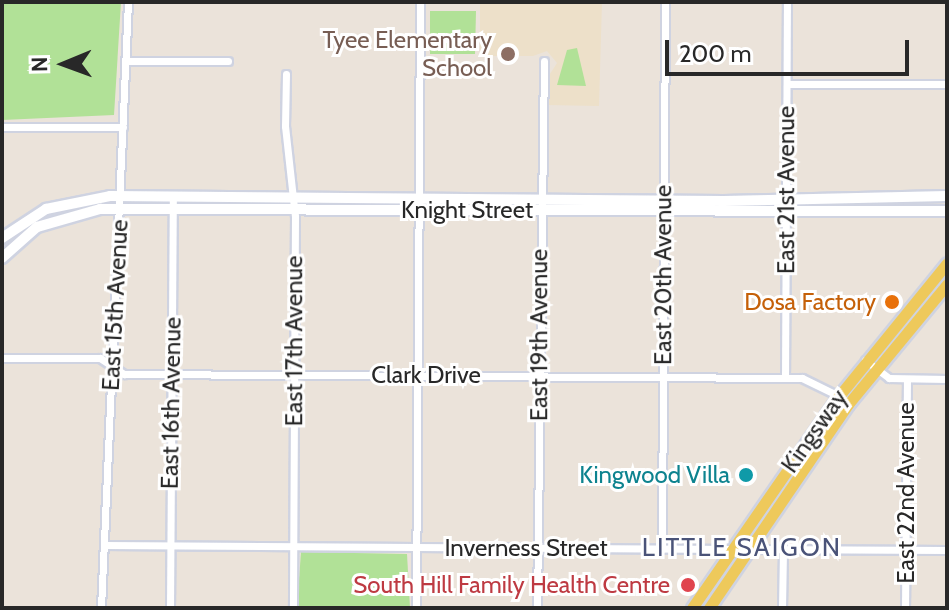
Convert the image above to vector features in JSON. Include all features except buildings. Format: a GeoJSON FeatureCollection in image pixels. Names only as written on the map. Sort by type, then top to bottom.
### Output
{"type":"FeatureCollection","features":[{"type":"Feature","properties":{"kind":"main road","name":"Knight Street"},"geometry":{"type":"LineString","coordinates":[[2,238],[62,203],[120,196],[293,205]]}},
{"type":"Feature","properties":{"kind":"main road","name":"Knight Street"},"geometry":{"type":"LineString","coordinates":[[786,206],[947,196]]}},
{"type":"Feature","properties":{"kind":"main road","name":"Knight Street"},"geometry":{"type":"LineString","coordinates":[[2,258],[50,221],[79,211],[119,209],[418,204],[786,206],[947,211]]}},
{"type":"Feature","properties":{"kind":"main road","name":"Kingsway"},"geometry":{"type":"LineString","coordinates":[[692,608],[865,360],[947,263]]}},
{"type":"Feature","properties":{"kind":"main road","name":"Kingsway"},"geometry":{"type":"LineString","coordinates":[[709,608],[849,403],[947,284]]}},
{"type":"Feature","properties":{"kind":"street","name":"East 15th Avenue"},"geometry":{"type":"LineString","coordinates":[[101,608],[128,2]]}},
{"type":"Feature","properties":{"kind":"street"},"geometry":{"type":"LineString","coordinates":[[416,608],[420,2]]}},
{"type":"Feature","properties":{"kind":"street","name":"East 20th Avenue"},"geometry":{"type":"LineString","coordinates":[[662,549],[665,2]]}},
{"type":"Feature","properties":{"kind":"street","name":"East 21st Avenue"},"geometry":{"type":"LineString","coordinates":[[785,378],[787,2]]}},
{"type":"Feature","properties":{"kind":"street"},"geometry":{"type":"LineString","coordinates":[[126,61],[228,61]]}},
{"type":"Feature","properties":{"kind":"street","name":"East 19th Avenue"},"geometry":{"type":"LineString","coordinates":[[537,608],[544,61]]}},
{"type":"Feature","properties":{"kind":"street","name":"East 17th Avenue"},"geometry":{"type":"LineString","coordinates":[[286,74],[293,205],[293,608]]}},
{"type":"Feature","properties":{"kind":"street"},"geometry":{"type":"LineString","coordinates":[[787,84],[947,84]]}},
{"type":"Feature","properties":{"kind":"street"},"geometry":{"type":"LineString","coordinates":[[2,127],[123,127]]}},
{"type":"Feature","properties":{"kind":"street","name":"East 16th Avenue"},"geometry":{"type":"LineString","coordinates":[[170,608],[173,197]]}},
{"type":"Feature","properties":{"kind":"street","name":"Clark Drive"},"geometry":{"type":"LineString","coordinates":[[2,358],[100,358],[120,374],[785,378],[813,380],[849,403]]}},
{"type":"Feature","properties":{"kind":"street"},"geometry":{"type":"LineString","coordinates":[[865,360],[889,378],[947,379]]}},
{"type":"Feature","properties":{"kind":"street","name":"East 22nd Avenue"},"geometry":{"type":"LineString","coordinates":[[905,608],[907,379]]}},
{"type":"Feature","properties":{"kind":"street","name":"Inverness Street"},"geometry":{"type":"LineString","coordinates":[[104,545],[947,550]]}},
{"type":"Feature","properties":{"kind":"street"},"geometry":{"type":"LineString","coordinates":[[782,608],[783,549]]}},
{"type":"Feature","properties":{"kind":"shaded area","name":"Tyee Elementary School"},"geometry":{"type":"Polygon","coordinates":[[[480,2],[602,2],[599,106],[545,105],[546,80],[557,63],[547,51],[533,56],[480,56],[480,2]]]}},
{"type":"Feature","properties":{"kind":"green space"},"geometry":{"type":"Polygon","coordinates":[[[2,2],[121,2],[114,115],[2,120],[2,2]]]}},
{"type":"Feature","properties":{"kind":"green space"},"geometry":{"type":"Polygon","coordinates":[[[430,11],[476,11],[475,54],[430,54],[430,11]]]}},
{"type":"Feature","properties":{"kind":"green space"},"geometry":{"type":"Polygon","coordinates":[[[577,48],[586,86],[557,85],[567,50],[577,48]]]}},
{"type":"Feature","properties":{"kind":"green space"},"geometry":{"type":"Polygon","coordinates":[[[301,552],[407,554],[410,608],[297,608],[301,552]]]}},
{"type":"Feature","properties":{"kind":"place","name":"Tyee Elementary School"},"geometry":{"type":"Point","coordinates":[508,54]}},
{"type":"Feature","properties":{"kind":"place","name":"Dosa Factory"},"geometry":{"type":"Point","coordinates":[892,302]}},
{"type":"Feature","properties":{"kind":"place","name":"Kingwood Villa"},"geometry":{"type":"Point","coordinates":[746,475]}},
{"type":"Feature","properties":{"kind":"place","name":"South Hill Family Health Centre"},"geometry":{"type":"Point","coordinates":[688,585]}},
{"type":"Feature","properties":{"kind":"district","name":"LITTLE SAIGON"},"geometry":{"type":"Point","coordinates":[742,548]}}]}
